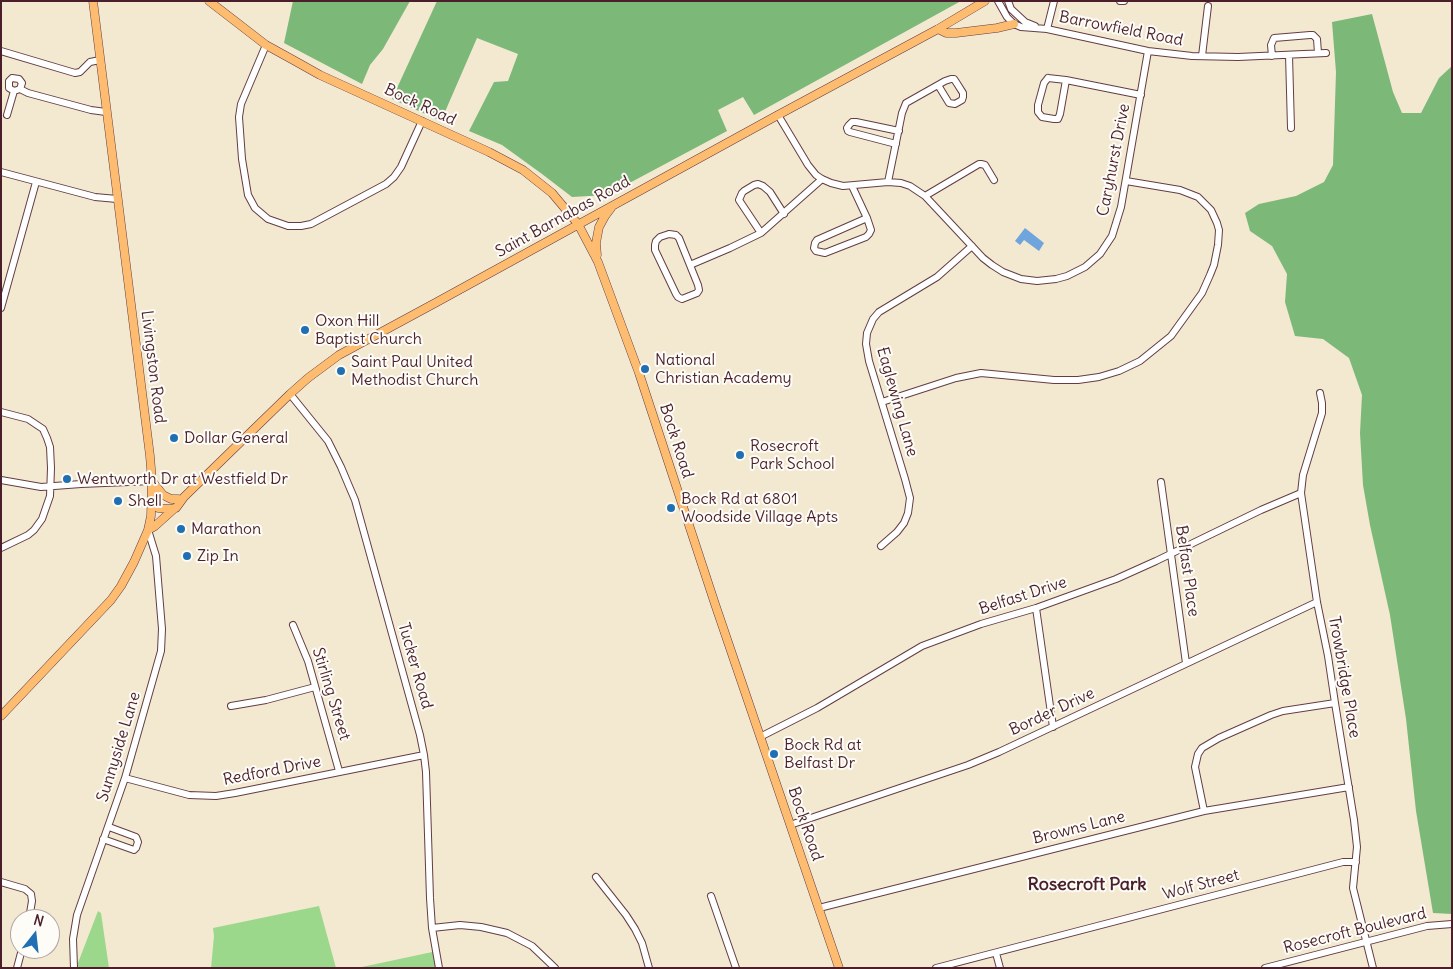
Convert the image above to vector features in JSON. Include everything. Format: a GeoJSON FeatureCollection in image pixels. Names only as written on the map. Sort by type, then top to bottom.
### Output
{"type":"FeatureCollection","features":[{"type":"Feature","properties":{"kind":"main road","name":"Livingston Road"},"geometry":{"type":"LineString","coordinates":[[1,716],[111,600],[134,562],[148,530],[152,504],[152,482],[93,1]]}},
{"type":"Feature","properties":{"kind":"main road","name":"Bock Road"},"geometry":{"type":"LineString","coordinates":[[210,1],[266,45],[320,74],[524,170],[552,192],[578,224],[598,262],[639,373],[700,561],[839,968]]}},
{"type":"Feature","properties":{"kind":"main road","name":"Saint Barnabas Road"},"geometry":{"type":"LineString","coordinates":[[148,530],[155,526],[290,394],[338,355],[439,302],[614,204],[938,29],[985,1]]}},
{"type":"Feature","properties":{"kind":"main road"},"geometry":{"type":"LineString","coordinates":[[938,29],[946,33],[956,33],[1014,24]]}},
{"type":"Feature","properties":{"kind":"main road"},"geometry":{"type":"LineString","coordinates":[[598,262],[596,243],[599,227],[614,204]]}},
{"type":"Feature","properties":{"kind":"main road"},"geometry":{"type":"LineString","coordinates":[[152,482],[162,495],[180,502]]}},
{"type":"Feature","properties":{"kind":"main road"},"geometry":{"type":"LineString","coordinates":[[152,504],[158,508],[169,509],[180,502]]}},
{"type":"Feature","properties":{"kind":"street"},"geometry":{"type":"LineString","coordinates":[[998,1],[1003,11],[1014,24]]}},
{"type":"Feature","properties":{"kind":"street","name":"Barrowfield Road"},"geometry":{"type":"LineString","coordinates":[[1008,1],[1011,9],[1025,22],[1038,28]]}},
{"type":"Feature","properties":{"kind":"street"},"geometry":{"type":"LineString","coordinates":[[1047,29],[1054,1]]}},
{"type":"Feature","properties":{"kind":"street"},"geometry":{"type":"LineString","coordinates":[[1202,56],[1208,6]]}},
{"type":"Feature","properties":{"kind":"street","name":"Barrowfield Road"},"geometry":{"type":"LineString","coordinates":[[1014,24],[1021,27],[1047,29],[1148,51],[1202,56],[1272,56],[1326,53]]}},
{"type":"Feature","properties":{"kind":"street"},"geometry":{"type":"LineString","coordinates":[[1272,56],[1271,45],[1274,38],[1310,35],[1317,39],[1318,54]]}},
{"type":"Feature","properties":{"kind":"street"},"geometry":{"type":"LineString","coordinates":[[266,45],[241,104],[239,118],[242,159],[248,195],[255,208],[268,219],[288,226],[311,224],[386,184],[394,178],[401,167],[422,121]]}},
{"type":"Feature","properties":{"kind":"street"},"geometry":{"type":"LineString","coordinates":[[1,51],[75,73],[80,72],[90,62],[100,60]]}},
{"type":"Feature","properties":{"kind":"street","name":"Caryhurst Drive"},"geometry":{"type":"LineString","coordinates":[[822,179],[835,184],[852,186],[888,182],[910,186],[925,196],[992,265],[1010,275],[1037,281],[1067,276],[1090,263],[1100,254],[1109,242],[1118,221],[1148,51]]}},
{"type":"Feature","properties":{"kind":"street"},"geometry":{"type":"LineString","coordinates":[[1289,55],[1291,128]]}},
{"type":"Feature","properties":{"kind":"street"},"geometry":{"type":"LineString","coordinates":[[1066,80],[1058,119],[1042,117],[1037,109],[1045,80],[1048,78],[1066,80],[1141,95]]}},
{"type":"Feature","properties":{"kind":"street"},"geometry":{"type":"LineString","coordinates":[[888,182],[906,103],[938,85],[952,79],[955,80],[962,93],[962,100],[952,104],[949,103],[938,85]]}},
{"type":"Feature","properties":{"kind":"street"},"geometry":{"type":"LineString","coordinates":[[7,115],[17,90],[90,110],[106,112]]}},
{"type":"Feature","properties":{"kind":"street"},"geometry":{"type":"LineString","coordinates":[[690,265],[761,233],[822,179],[808,165],[778,115]]}},
{"type":"Feature","properties":{"kind":"street"},"geometry":{"type":"LineString","coordinates":[[896,144],[848,131],[848,124],[856,122],[899,131]]}},
{"type":"Feature","properties":{"kind":"street"},"geometry":{"type":"LineString","coordinates":[[925,196],[978,164],[985,165],[994,180]]}},
{"type":"Feature","properties":{"kind":"street"},"geometry":{"type":"LineString","coordinates":[[1,172],[95,198],[117,199]]}},
{"type":"Feature","properties":{"kind":"street"},"geometry":{"type":"LineString","coordinates":[[882,402],[956,378],[980,373],[1054,380],[1078,380],[1099,376],[1119,371],[1140,361],[1171,336],[1202,293],[1210,275],[1217,255],[1219,230],[1217,223],[1207,206],[1198,197],[1186,192],[1126,181]]}},
{"type":"Feature","properties":{"kind":"street"},"geometry":{"type":"LineString","coordinates":[[1,308],[36,182]]}},
{"type":"Feature","properties":{"kind":"street"},"geometry":{"type":"LineString","coordinates":[[761,233],[739,200],[742,193],[754,185],[764,186],[784,214]]}},
{"type":"Feature","properties":{"kind":"street"},"geometry":{"type":"LineString","coordinates":[[852,186],[867,218],[871,230],[870,234],[826,253],[816,251],[814,248],[818,240],[867,218]]}},
{"type":"Feature","properties":{"kind":"street"},"geometry":{"type":"LineString","coordinates":[[669,234],[676,235],[690,265],[699,290],[694,295],[682,299],[676,294],[655,250],[656,241],[660,237],[669,234]]}},
{"type":"Feature","properties":{"kind":"street","name":"Eaglewing Lane"},"geometry":{"type":"LineString","coordinates":[[881,546],[901,528],[906,519],[910,502],[905,479],[866,350],[867,333],[873,319],[883,309],[937,277],[972,246]]}},
{"type":"Feature","properties":{"kind":"street","name":"Trowbridge Place"},"geometry":{"type":"LineString","coordinates":[[1320,393],[1322,413],[1303,475],[1302,493],[1317,602],[1328,656],[1356,838],[1353,888],[1373,968]]}},
{"type":"Feature","properties":{"kind":"street","name":"Tucker Road"},"geometry":{"type":"LineString","coordinates":[[290,394],[328,441],[350,486],[407,688],[424,755],[428,878],[432,928],[439,968]]}},
{"type":"Feature","properties":{"kind":"street"},"geometry":{"type":"LineString","coordinates":[[1,412],[32,420],[44,431],[50,447],[51,486],[49,502],[38,525],[28,535],[1,548]]}},
{"type":"Feature","properties":{"kind":"street"},"geometry":{"type":"LineString","coordinates":[[1,480],[35,486],[152,482]]}},
{"type":"Feature","properties":{"kind":"street","name":"Belfast Place"},"geometry":{"type":"LineString","coordinates":[[1161,482],[1186,663]]}},
{"type":"Feature","properties":{"kind":"street","name":"Belfast Drive"},"geometry":{"type":"LineString","coordinates":[[760,737],[817,708],[922,646],[981,624],[1036,608],[1116,579],[1261,510],[1302,493]]}},
{"type":"Feature","properties":{"kind":"street","name":"Sunnyside Lane"},"geometry":{"type":"LineString","coordinates":[[74,968],[72,939],[74,923],[125,778],[161,651],[162,629],[156,556],[148,530]]}},
{"type":"Feature","properties":{"kind":"street","name":"Border Drive"},"geometry":{"type":"LineString","coordinates":[[790,825],[968,765],[1317,602]]}},
{"type":"Feature","properties":{"kind":"street"},"geometry":{"type":"LineString","coordinates":[[1036,608],[1052,726]]}},
{"type":"Feature","properties":{"kind":"street","name":"Stirling Street"},"geometry":{"type":"LineString","coordinates":[[293,625],[306,656],[339,771]]}},
{"type":"Feature","properties":{"kind":"street"},"geometry":{"type":"LineString","coordinates":[[232,706],[266,700],[315,687]]}},
{"type":"Feature","properties":{"kind":"street"},"geometry":{"type":"LineString","coordinates":[[1204,810],[1195,767],[1198,754],[1202,748],[1214,740],[1271,715],[1283,711],[1334,703]]}},
{"type":"Feature","properties":{"kind":"street","name":"Redford Drive"},"geometry":{"type":"LineString","coordinates":[[125,778],[190,795],[216,796],[424,755]]}},
{"type":"Feature","properties":{"kind":"street","name":"Browns Lane"},"geometry":{"type":"LineString","coordinates":[[819,908],[1204,810],[1349,787]]}},
{"type":"Feature","properties":{"kind":"street"},"geometry":{"type":"LineString","coordinates":[[103,840],[134,850],[136,848],[138,841],[136,837],[109,827]]}},
{"type":"Feature","properties":{"kind":"street","name":"Wolf Street"},"geometry":{"type":"LineString","coordinates":[[936,968],[1343,862],[1356,862]]}},
{"type":"Feature","properties":{"kind":"street"},"geometry":{"type":"LineString","coordinates":[[596,878],[635,930],[642,943],[649,968]]}},
{"type":"Feature","properties":{"kind":"street"},"geometry":{"type":"LineString","coordinates":[[1,882],[25,889],[31,894],[31,909]]}},
{"type":"Feature","properties":{"kind":"street"},"geometry":{"type":"LineString","coordinates":[[711,896],[736,968]]}},
{"type":"Feature","properties":{"kind":"street","name":"Rosecroft Boulevard"},"geometry":{"type":"LineString","coordinates":[[1265,968],[1428,926],[1452,924]]}},
{"type":"Feature","properties":{"kind":"street"},"geometry":{"type":"LineString","coordinates":[[432,928],[460,925],[507,933],[532,946],[555,968]]}},
{"type":"Feature","properties":{"kind":"street"},"geometry":{"type":"LineString","coordinates":[[996,952],[1000,968]]}},
{"type":"Feature","properties":{"kind":"green space"},"geometry":{"type":"Polygon","coordinates":[[[293,1],[410,1],[383,49],[370,65],[362,84],[284,43],[293,1]]]}},
{"type":"Feature","properties":{"kind":"green space"},"geometry":{"type":"Polygon","coordinates":[[[437,1],[961,1],[754,115],[743,97],[718,110],[727,131],[607,195],[572,197],[502,145],[469,131],[494,82],[508,81],[518,54],[477,38],[441,121],[392,99],[437,1]]]}},
{"type":"Feature","properties":{"kind":"green space"},"geometry":{"type":"Polygon","coordinates":[[[1372,14],[1393,92],[1402,113],[1421,113],[1439,78],[1452,66],[1452,914],[1433,913],[1416,811],[1406,719],[1390,615],[1363,485],[1360,433],[1362,395],[1349,358],[1323,339],[1295,336],[1285,302],[1287,274],[1272,246],[1250,231],[1245,213],[1259,204],[1296,196],[1324,182],[1333,165],[1336,72],[1332,22],[1372,14]]]}},
{"type":"Feature","properties":{"kind":"green space"},"geometry":{"type":"Polygon","coordinates":[[[319,906],[336,968],[211,968],[213,928],[319,906]]]}},
{"type":"Feature","properties":{"kind":"green space"},"geometry":{"type":"Polygon","coordinates":[[[98,911],[101,913],[109,968],[76,968],[98,911]]]}},
{"type":"Feature","properties":{"kind":"green space"},"geometry":{"type":"Polygon","coordinates":[[[437,951],[441,968],[357,968],[390,961],[437,951]]]}},
{"type":"Feature","properties":{"kind":"water"},"geometry":{"type":"Polygon","coordinates":[[[1025,228],[1044,243],[1039,251],[1024,240],[1020,245],[1015,241],[1025,228]]]}},
{"type":"Feature","properties":{"kind":"place","name":"Oxon Hill Baptist Church"},"geometry":{"type":"Point","coordinates":[305,330]}},
{"type":"Feature","properties":{"kind":"place","name":"National Christian Academy"},"geometry":{"type":"Point","coordinates":[645,369]}},
{"type":"Feature","properties":{"kind":"place","name":"Saint Paul United Methodist Church"},"geometry":{"type":"Point","coordinates":[341,371]}},
{"type":"Feature","properties":{"kind":"place","name":"Dollar General"},"geometry":{"type":"Point","coordinates":[174,438]}},
{"type":"Feature","properties":{"kind":"place","name":"Rosecroft Park School"},"geometry":{"type":"Point","coordinates":[740,455]}},
{"type":"Feature","properties":{"kind":"place","name":"Wentworth Dr at Westfield Dr"},"geometry":{"type":"Point","coordinates":[67,479]}},
{"type":"Feature","properties":{"kind":"place","name":"Shell"},"geometry":{"type":"Point","coordinates":[118,501]}},
{"type":"Feature","properties":{"kind":"place","name":"Bock Rd at 6801 Woodside Village Apts"},"geometry":{"type":"Point","coordinates":[671,508]}},
{"type":"Feature","properties":{"kind":"place","name":"Marathon"},"geometry":{"type":"Point","coordinates":[181,529]}},
{"type":"Feature","properties":{"kind":"place","name":"Zip In"},"geometry":{"type":"Point","coordinates":[187,556]}},
{"type":"Feature","properties":{"kind":"place","name":"Bock Rd at Belfast Dr"},"geometry":{"type":"Point","coordinates":[774,754]}},
{"type":"Feature","properties":{"kind":"district","name":"Rosecroft Park"},"geometry":{"type":"Point","coordinates":[1087,885]}}]}
